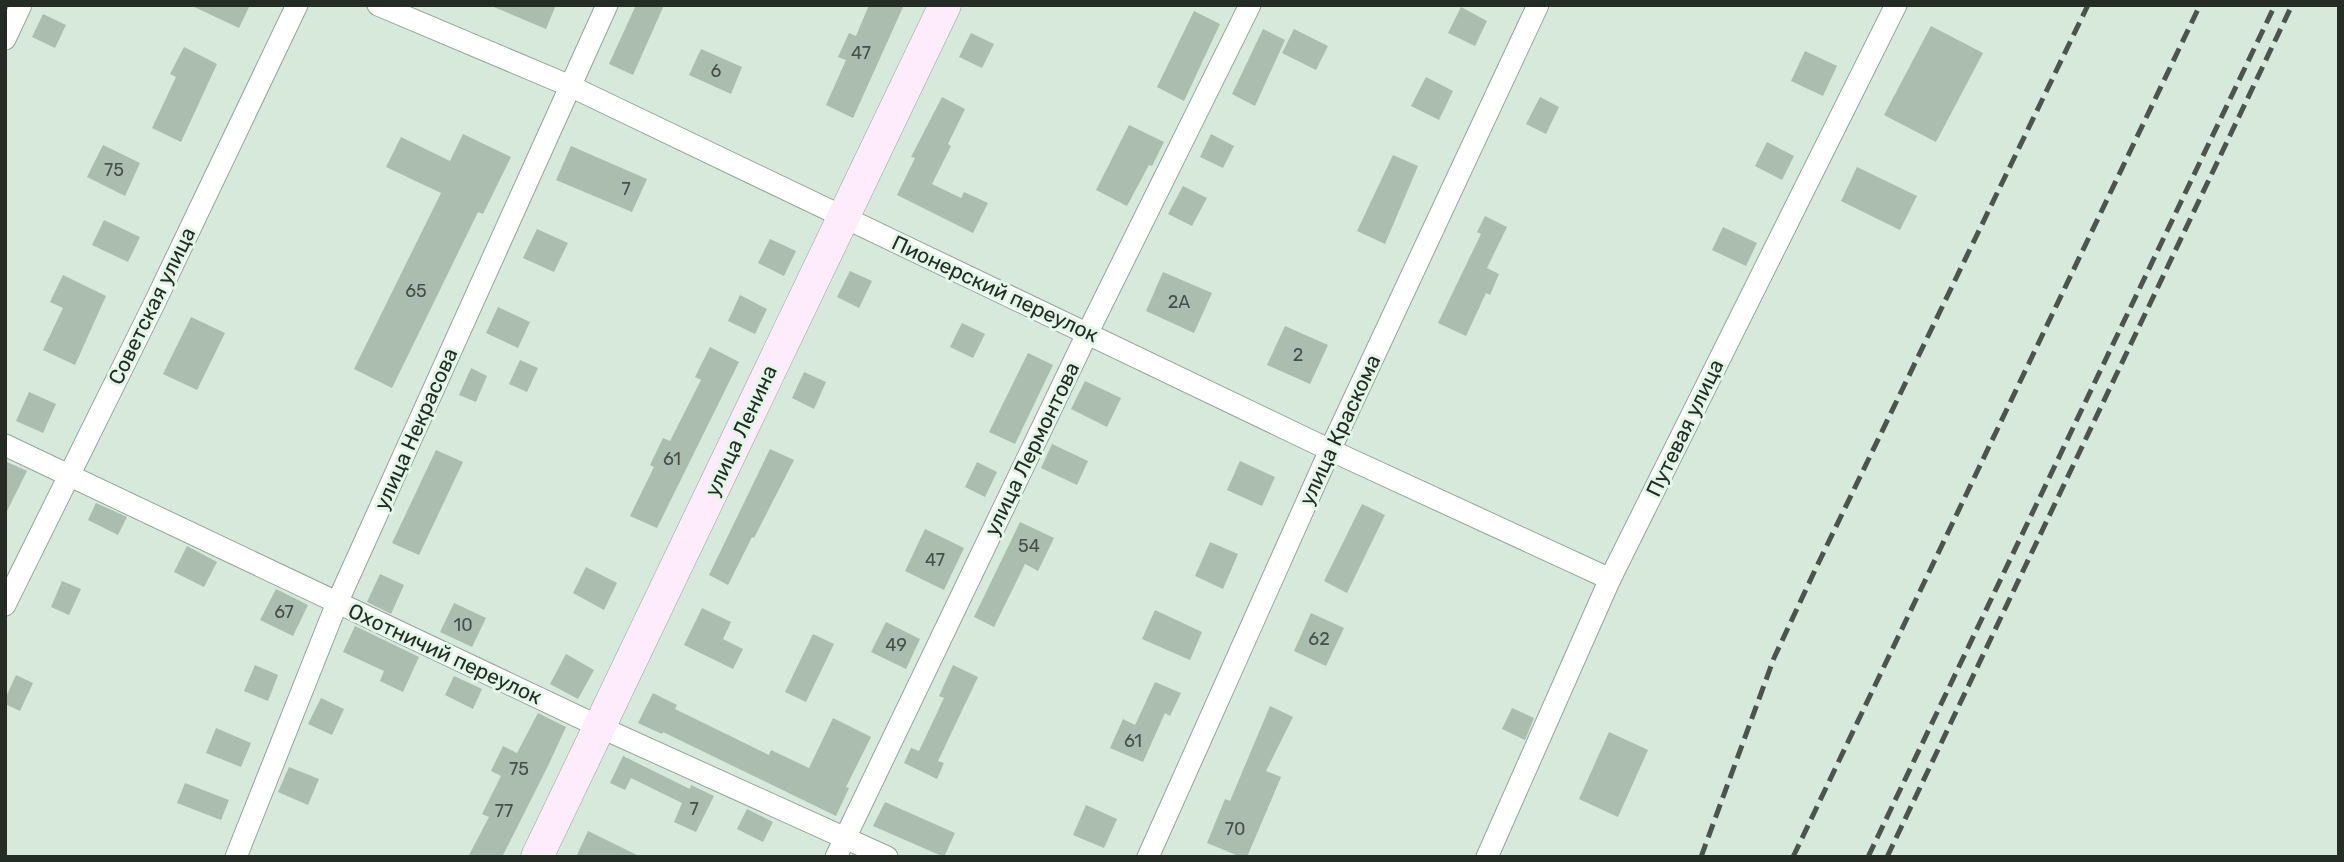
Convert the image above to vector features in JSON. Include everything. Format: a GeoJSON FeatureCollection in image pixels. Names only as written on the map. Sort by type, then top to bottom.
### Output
{"type":"FeatureCollection","features":[{"type":"Feature","properties":{"kind":"main road","name":"улица Ленина"},"geometry":{"type":"LineString","coordinates":[[537,857],[945,5]]}},
{"type":"Feature","properties":{"kind":"street"},"geometry":{"type":"LineString","coordinates":[[5,39],[21,5]]}},
{"type":"Feature","properties":{"kind":"street","name":"Советская улица"},"geometry":{"type":"LineString","coordinates":[[5,605],[156,300],[297,5]]}},
{"type":"Feature","properties":{"kind":"street","name":"Пионерский переулок"},"geometry":{"type":"LineString","coordinates":[[378,5],[570,86],[1330,450],[1610,579]]}},
{"type":"Feature","properties":{"kind":"street","name":"улица Некрасова"},"geometry":{"type":"LineString","coordinates":[[236,857],[337,603],[607,5]]}},
{"type":"Feature","properties":{"kind":"street","name":"улица Лермонтова"},"geometry":{"type":"LineString","coordinates":[[836,857],[1088,332],[1250,5]]}},
{"type":"Feature","properties":{"kind":"street","name":"улица Краскома"},"geometry":{"type":"LineString","coordinates":[[1148,857],[1330,450],[1538,5]]}},
{"type":"Feature","properties":{"kind":"street","name":"Путевая улица"},"geometry":{"type":"LineString","coordinates":[[1487,857],[1610,579],[1896,5]]}},
{"type":"Feature","properties":{"kind":"street","name":"Охотничий переулок"},"geometry":{"type":"LineString","coordinates":[[5,445],[600,727],[887,857]]}},
{"type":"Feature","properties":{"kind":"building"},"geometry":{"type":"Polygon","coordinates":[[[190,5],[250,5],[239,28],[190,5]]]}},
{"type":"Feature","properties":{"kind":"building"},"geometry":{"type":"Polygon","coordinates":[[[489,5],[556,5],[546,29],[489,5]]]}},
{"type":"Feature","properties":{"kind":"building"},"geometry":{"type":"Polygon","coordinates":[[[636,5],[664,5],[633,75],[609,64],[636,5]]]}},
{"type":"Feature","properties":{"kind":"building"},"geometry":{"type":"Polygon","coordinates":[[[869,5],[904,5],[853,118],[826,105],[846,60],[838,57],[849,33],[856,36],[869,5]]]}},
{"type":"Feature","properties":{"kind":"building"},"geometry":{"type":"Polygon","coordinates":[[[1461,7],[1487,21],[1475,46],[1448,33],[1461,7]]]}},
{"type":"Feature","properties":{"kind":"building"},"geometry":{"type":"Polygon","coordinates":[[[1194,11],[1220,24],[1184,101],[1157,87],[1194,11]]]}},
{"type":"Feature","properties":{"kind":"building"},"geometry":{"type":"Polygon","coordinates":[[[43,14],[66,25],[55,48],[32,37],[43,14]]]}},
{"type":"Feature","properties":{"kind":"building"},"geometry":{"type":"Polygon","coordinates":[[[1931,26],[1983,53],[1936,142],[1884,115],[1931,26]]]}},
{"type":"Feature","properties":{"kind":"building"},"geometry":{"type":"Polygon","coordinates":[[[1263,29],[1285,40],[1255,106],[1232,94],[1263,29]]]}},
{"type":"Feature","properties":{"kind":"building"},"geometry":{"type":"Polygon","coordinates":[[[1294,29],[1328,46],[1316,70],[1282,53],[1294,29]]]}},
{"type":"Feature","properties":{"kind":"building"},"geometry":{"type":"Polygon","coordinates":[[[971,33],[994,44],[982,68],[959,57],[971,33]]]}},
{"type":"Feature","properties":{"kind":"building"},"geometry":{"type":"Polygon","coordinates":[[[184,47],[217,64],[181,142],[152,128],[176,77],[170,74],[184,47]]]}},
{"type":"Feature","properties":{"kind":"building"},"geometry":{"type":"Polygon","coordinates":[[[701,49],[742,67],[731,94],[689,75],[701,49]]]}},
{"type":"Feature","properties":{"kind":"building"},"geometry":{"type":"Polygon","coordinates":[[[1805,51],[1837,66],[1823,96],[1791,81],[1805,51]]]}},
{"type":"Feature","properties":{"kind":"building"},"geometry":{"type":"Polygon","coordinates":[[[1426,77],[1453,91],[1439,120],[1411,106],[1426,77]]]}},
{"type":"Feature","properties":{"kind":"building"},"geometry":{"type":"Polygon","coordinates":[[[942,97],[965,109],[932,184],[961,198],[964,192],[988,203],[973,233],[897,195],[915,158],[911,157],[942,97]]]}},
{"type":"Feature","properties":{"kind":"building"},"geometry":{"type":"Polygon","coordinates":[[[1540,97],[1559,107],[1546,134],[1526,124],[1540,97]]]}},
{"type":"Feature","properties":{"kind":"building"},"geometry":{"type":"Polygon","coordinates":[[[1129,125],[1164,142],[1127,206],[1096,190],[1129,125]]]}},
{"type":"Feature","properties":{"kind":"building"},"geometry":{"type":"Polygon","coordinates":[[[463,134],[511,157],[483,214],[478,212],[392,388],[354,369],[441,193],[386,167],[401,137],[450,161],[463,134]]]}},
{"type":"Feature","properties":{"kind":"building"},"geometry":{"type":"Polygon","coordinates":[[[1211,134],[1234,146],[1223,168],[1200,157],[1211,134]]]}},
{"type":"Feature","properties":{"kind":"building"},"geometry":{"type":"Polygon","coordinates":[[[1767,142],[1794,156],[1782,180],[1755,166],[1767,142]]]}},
{"type":"Feature","properties":{"kind":"building"},"geometry":{"type":"Polygon","coordinates":[[[103,145],[140,163],[125,196],[87,177],[103,145]]]}},
{"type":"Feature","properties":{"kind":"building"},"geometry":{"type":"Polygon","coordinates":[[[571,146],[647,179],[632,212],[556,180],[571,146]]]}},
{"type":"Feature","properties":{"kind":"building"},"geometry":{"type":"Polygon","coordinates":[[[1393,155],[1418,166],[1385,244],[1357,231],[1393,155]]]}},
{"type":"Feature","properties":{"kind":"building"},"geometry":{"type":"Polygon","coordinates":[[[1857,167],[1917,196],[1900,230],[1841,201],[1857,167]]]}},
{"type":"Feature","properties":{"kind":"building"},"geometry":{"type":"Polygon","coordinates":[[[1183,186],[1207,198],[1192,226],[1168,214],[1183,186]]]}},
{"type":"Feature","properties":{"kind":"building"},"geometry":{"type":"Polygon","coordinates":[[[1485,216],[1507,227],[1487,268],[1499,274],[1490,295],[1486,293],[1466,336],[1438,323],[1481,234],[1477,232],[1485,216]]]}},
{"type":"Feature","properties":{"kind":"building"},"geometry":{"type":"Polygon","coordinates":[[[104,220],[140,237],[128,262],[92,245],[104,220]]]}},
{"type":"Feature","properties":{"kind":"building"},"geometry":{"type":"Polygon","coordinates":[[[1723,227],[1757,243],[1746,266],[1712,250],[1723,227]]]}},
{"type":"Feature","properties":{"kind":"building"},"geometry":{"type":"Polygon","coordinates":[[[537,229],[568,243],[554,272],[523,258],[537,229]]]}},
{"type":"Feature","properties":{"kind":"building"},"geometry":{"type":"Polygon","coordinates":[[[770,239],[796,251],[784,276],[758,263],[770,239]]]}},
{"type":"Feature","properties":{"kind":"building"},"geometry":{"type":"Polygon","coordinates":[[[850,271],[872,281],[859,308],[837,297],[850,271]]]}},
{"type":"Feature","properties":{"kind":"building"},"geometry":{"type":"Polygon","coordinates":[[[1163,272],[1212,293],[1194,333],[1146,311],[1163,272]]]}},
{"type":"Feature","properties":{"kind":"building"},"geometry":{"type":"Polygon","coordinates":[[[63,275],[106,296],[75,365],[43,350],[63,308],[50,302],[63,275]]]}},
{"type":"Feature","properties":{"kind":"building"},"geometry":{"type":"Polygon","coordinates":[[[740,295],[767,309],[755,334],[728,321],[740,295]]]}},
{"type":"Feature","properties":{"kind":"building"},"geometry":{"type":"Polygon","coordinates":[[[498,307],[530,322],[518,348],[486,333],[498,307]]]}},
{"type":"Feature","properties":{"kind":"building"},"geometry":{"type":"Polygon","coordinates":[[[191,317],[225,333],[197,390],[163,374],[191,317]]]}},
{"type":"Feature","properties":{"kind":"building"},"geometry":{"type":"Polygon","coordinates":[[[962,323],[985,334],[973,358],[950,347],[962,323]]]}},
{"type":"Feature","properties":{"kind":"building"},"geometry":{"type":"Polygon","coordinates":[[[1285,326],[1328,345],[1310,384],[1267,365],[1285,326]]]}},
{"type":"Feature","properties":{"kind":"building"},"geometry":{"type":"Polygon","coordinates":[[[710,347],[739,362],[657,528],[630,516],[654,467],[650,465],[663,438],[670,441],[701,380],[695,377],[710,347]]]}},
{"type":"Feature","properties":{"kind":"building"},"geometry":{"type":"Polygon","coordinates":[[[1028,353],[1053,365],[1015,444],[989,432],[1028,353]]]}},
{"type":"Feature","properties":{"kind":"building"},"geometry":{"type":"Polygon","coordinates":[[[520,360],[538,368],[527,392],[509,384],[520,360]]]}},
{"type":"Feature","properties":{"kind":"building"},"geometry":{"type":"Polygon","coordinates":[[[471,368],[487,376],[476,402],[459,395],[471,368]]]}},
{"type":"Feature","properties":{"kind":"building"},"geometry":{"type":"Polygon","coordinates":[[[804,372],[826,382],[814,409],[792,398],[804,372]]]}},
{"type":"Feature","properties":{"kind":"building"},"geometry":{"type":"Polygon","coordinates":[[[1085,381],[1121,398],[1107,427],[1071,409],[1085,381]]]}},
{"type":"Feature","properties":{"kind":"building"},"geometry":{"type":"Polygon","coordinates":[[[29,392],[56,404],[43,433],[16,421],[29,392]]]}},
{"type":"Feature","properties":{"kind":"building"},"geometry":{"type":"Polygon","coordinates":[[[1052,444],[1088,461],[1077,485],[1041,468],[1052,444]]]}},
{"type":"Feature","properties":{"kind":"building"},"geometry":{"type":"Polygon","coordinates":[[[770,449],[794,460],[728,585],[709,575],[770,449]]]}},
{"type":"Feature","properties":{"kind":"building"},"geometry":{"type":"Polygon","coordinates":[[[436,450],[463,462],[419,555],[392,543],[436,450]]]}},
{"type":"Feature","properties":{"kind":"building"},"geometry":{"type":"Polygon","coordinates":[[[5,461],[27,471],[5,515],[5,461]]]}},
{"type":"Feature","properties":{"kind":"building"},"geometry":{"type":"Polygon","coordinates":[[[1240,461],[1275,477],[1262,506],[1227,490],[1240,461]]]}},
{"type":"Feature","properties":{"kind":"building"},"geometry":{"type":"Polygon","coordinates":[[[977,462],[997,472],[985,497],[965,487],[977,462]]]}},
{"type":"Feature","properties":{"kind":"building"},"geometry":{"type":"Polygon","coordinates":[[[96,503],[127,517],[118,535],[88,520],[96,503]]]}},
{"type":"Feature","properties":{"kind":"building"},"geometry":{"type":"Polygon","coordinates":[[[1362,504],[1385,515],[1347,593],[1324,581],[1362,504]]]}},
{"type":"Feature","properties":{"kind":"building"},"geometry":{"type":"Polygon","coordinates":[[[1020,522],[1054,538],[1038,571],[1025,564],[994,627],[974,617],[1020,522]]]}},
{"type":"Feature","properties":{"kind":"building"},"geometry":{"type":"Polygon","coordinates":[[[925,529],[964,548],[944,590],[905,571],[925,529]]]}},
{"type":"Feature","properties":{"kind":"building"},"geometry":{"type":"Polygon","coordinates":[[[1210,542],[1238,554],[1223,589],[1195,576],[1210,542]]]}},
{"type":"Feature","properties":{"kind":"building"},"geometry":{"type":"Polygon","coordinates":[[[187,546],[217,562],[204,587],[174,572],[187,546]]]}},
{"type":"Feature","properties":{"kind":"building"},"geometry":{"type":"Polygon","coordinates":[[[586,567],[617,583],[604,610],[573,593],[586,567]]]}},
{"type":"Feature","properties":{"kind":"building"},"geometry":{"type":"Polygon","coordinates":[[[380,574],[404,585],[391,614],[367,602],[380,574]]]}},
{"type":"Feature","properties":{"kind":"building"},"geometry":{"type":"Polygon","coordinates":[[[62,581],[81,589],[69,615],[51,607],[62,581]]]}},
{"type":"Feature","properties":{"kind":"building"},"geometry":{"type":"Polygon","coordinates":[[[276,589],[308,605],[293,636],[260,620],[276,589]]]}},
{"type":"Feature","properties":{"kind":"building"},"geometry":{"type":"Polygon","coordinates":[[[454,603],[486,618],[472,647],[440,632],[454,603]]]}},
{"type":"Feature","properties":{"kind":"building"},"geometry":{"type":"Polygon","coordinates":[[[702,608],[731,622],[723,639],[743,649],[733,669],[684,645],[702,608]]]}},
{"type":"Feature","properties":{"kind":"building"},"geometry":{"type":"Polygon","coordinates":[[[1155,610],[1202,632],[1190,660],[1142,639],[1155,610]]]}},
{"type":"Feature","properties":{"kind":"building"},"geometry":{"type":"Polygon","coordinates":[[[1311,613],[1344,628],[1326,666],[1294,651],[1311,613]]]}},
{"type":"Feature","properties":{"kind":"building"},"geometry":{"type":"Polygon","coordinates":[[[886,622],[920,639],[906,669],[871,652],[886,622]]]}},
{"type":"Feature","properties":{"kind":"building"},"geometry":{"type":"Polygon","coordinates":[[[355,626],[419,657],[403,692],[380,681],[384,671],[343,652],[355,626]]]}},
{"type":"Feature","properties":{"kind":"building"},"geometry":{"type":"Polygon","coordinates":[[[813,634],[834,644],[806,702],[785,692],[813,634]]]}},
{"type":"Feature","properties":{"kind":"building"},"geometry":{"type":"Polygon","coordinates":[[[566,654],[594,670],[578,699],[550,684],[566,654]]]}},
{"type":"Feature","properties":{"kind":"building"},"geometry":{"type":"Polygon","coordinates":[[[255,665],[278,675],[268,701],[244,691],[255,665]]]}},
{"type":"Feature","properties":{"kind":"building"},"geometry":{"type":"Polygon","coordinates":[[[953,665],[978,677],[938,761],[944,763],[937,779],[904,763],[911,748],[919,751],[944,698],[939,696],[953,665]]]}},
{"type":"Feature","properties":{"kind":"building"},"geometry":{"type":"Polygon","coordinates":[[[16,675],[33,683],[20,711],[5,704],[16,675]]]}},
{"type":"Feature","properties":{"kind":"building"},"geometry":{"type":"Polygon","coordinates":[[[454,676],[482,689],[473,709],[445,695],[454,676]]]}},
{"type":"Feature","properties":{"kind":"building"},"geometry":{"type":"Polygon","coordinates":[[[1155,682],[1181,693],[1170,716],[1165,713],[1143,762],[1110,748],[1123,719],[1135,725],[1155,682]]]}},
{"type":"Feature","properties":{"kind":"building"},"geometry":{"type":"Polygon","coordinates":[[[653,693],[677,705],[675,709],[769,755],[771,750],[809,768],[833,718],[871,737],[846,787],[849,788],[836,816],[663,732],[662,734],[638,723],[653,693]]]}},
{"type":"Feature","properties":{"kind":"building"},"geometry":{"type":"Polygon","coordinates":[[[321,698],[344,709],[332,735],[308,724],[321,698]]]}},
{"type":"Feature","properties":{"kind":"building"},"geometry":{"type":"Polygon","coordinates":[[[1270,706],[1293,717],[1266,771],[1281,777],[1247,857],[1241,857],[1207,843],[1225,799],[1230,801],[1270,706]]]}},
{"type":"Feature","properties":{"kind":"building"},"geometry":{"type":"Polygon","coordinates":[[[1512,708],[1534,718],[1525,740],[1502,729],[1512,708]]]}},
{"type":"Feature","properties":{"kind":"building"},"geometry":{"type":"Polygon","coordinates":[[[538,713],[566,727],[547,768],[502,857],[468,857],[489,817],[482,814],[501,776],[491,771],[503,746],[517,753],[538,713]]]}},
{"type":"Feature","properties":{"kind":"building"},"geometry":{"type":"Polygon","coordinates":[[[216,728],[251,743],[241,767],[206,753],[216,728]]]}},
{"type":"Feature","properties":{"kind":"building"},"geometry":{"type":"Polygon","coordinates":[[[1609,732],[1648,750],[1618,817],[1579,799],[1609,732]]]}},
{"type":"Feature","properties":{"kind":"building"},"geometry":{"type":"Polygon","coordinates":[[[623,756],[690,789],[691,785],[714,796],[696,832],[674,822],[682,803],[631,778],[625,790],[610,783],[623,756]]]}},
{"type":"Feature","properties":{"kind":"building"},"geometry":{"type":"Polygon","coordinates":[[[289,767],[319,779],[308,805],[278,792],[289,767]]]}},
{"type":"Feature","properties":{"kind":"building"},"geometry":{"type":"Polygon","coordinates":[[[185,783],[229,800],[221,820],[177,803],[185,783]]]}},
{"type":"Feature","properties":{"kind":"building"},"geometry":{"type":"Polygon","coordinates":[[[885,802],[955,833],[944,857],[873,826],[885,802]]]}},
{"type":"Feature","properties":{"kind":"building"},"geometry":{"type":"Polygon","coordinates":[[[1086,805],[1117,819],[1104,848],[1073,835],[1086,805]]]}},
{"type":"Feature","properties":{"kind":"building"},"geometry":{"type":"Polygon","coordinates":[[[747,809],[773,822],[763,842],[737,829],[747,809]]]}},
{"type":"Feature","properties":{"kind":"building"},"geometry":{"type":"Polygon","coordinates":[[[588,831],[641,857],[576,857],[588,831]]]}},
{"type":"Feature","properties":{"kind":"railway"},"geometry":{"type":"LineString","coordinates":[[1701,857],[1774,658],[2088,5]]}},
{"type":"Feature","properties":{"kind":"railway"},"geometry":{"type":"LineString","coordinates":[[1793,857],[2200,5]]}},
{"type":"Feature","properties":{"kind":"railway"},"geometry":{"type":"LineString","coordinates":[[1868,857],[2275,5]]}},
{"type":"Feature","properties":{"kind":"railway"},"geometry":{"type":"LineString","coordinates":[[1887,857],[2292,5]]}}]}
